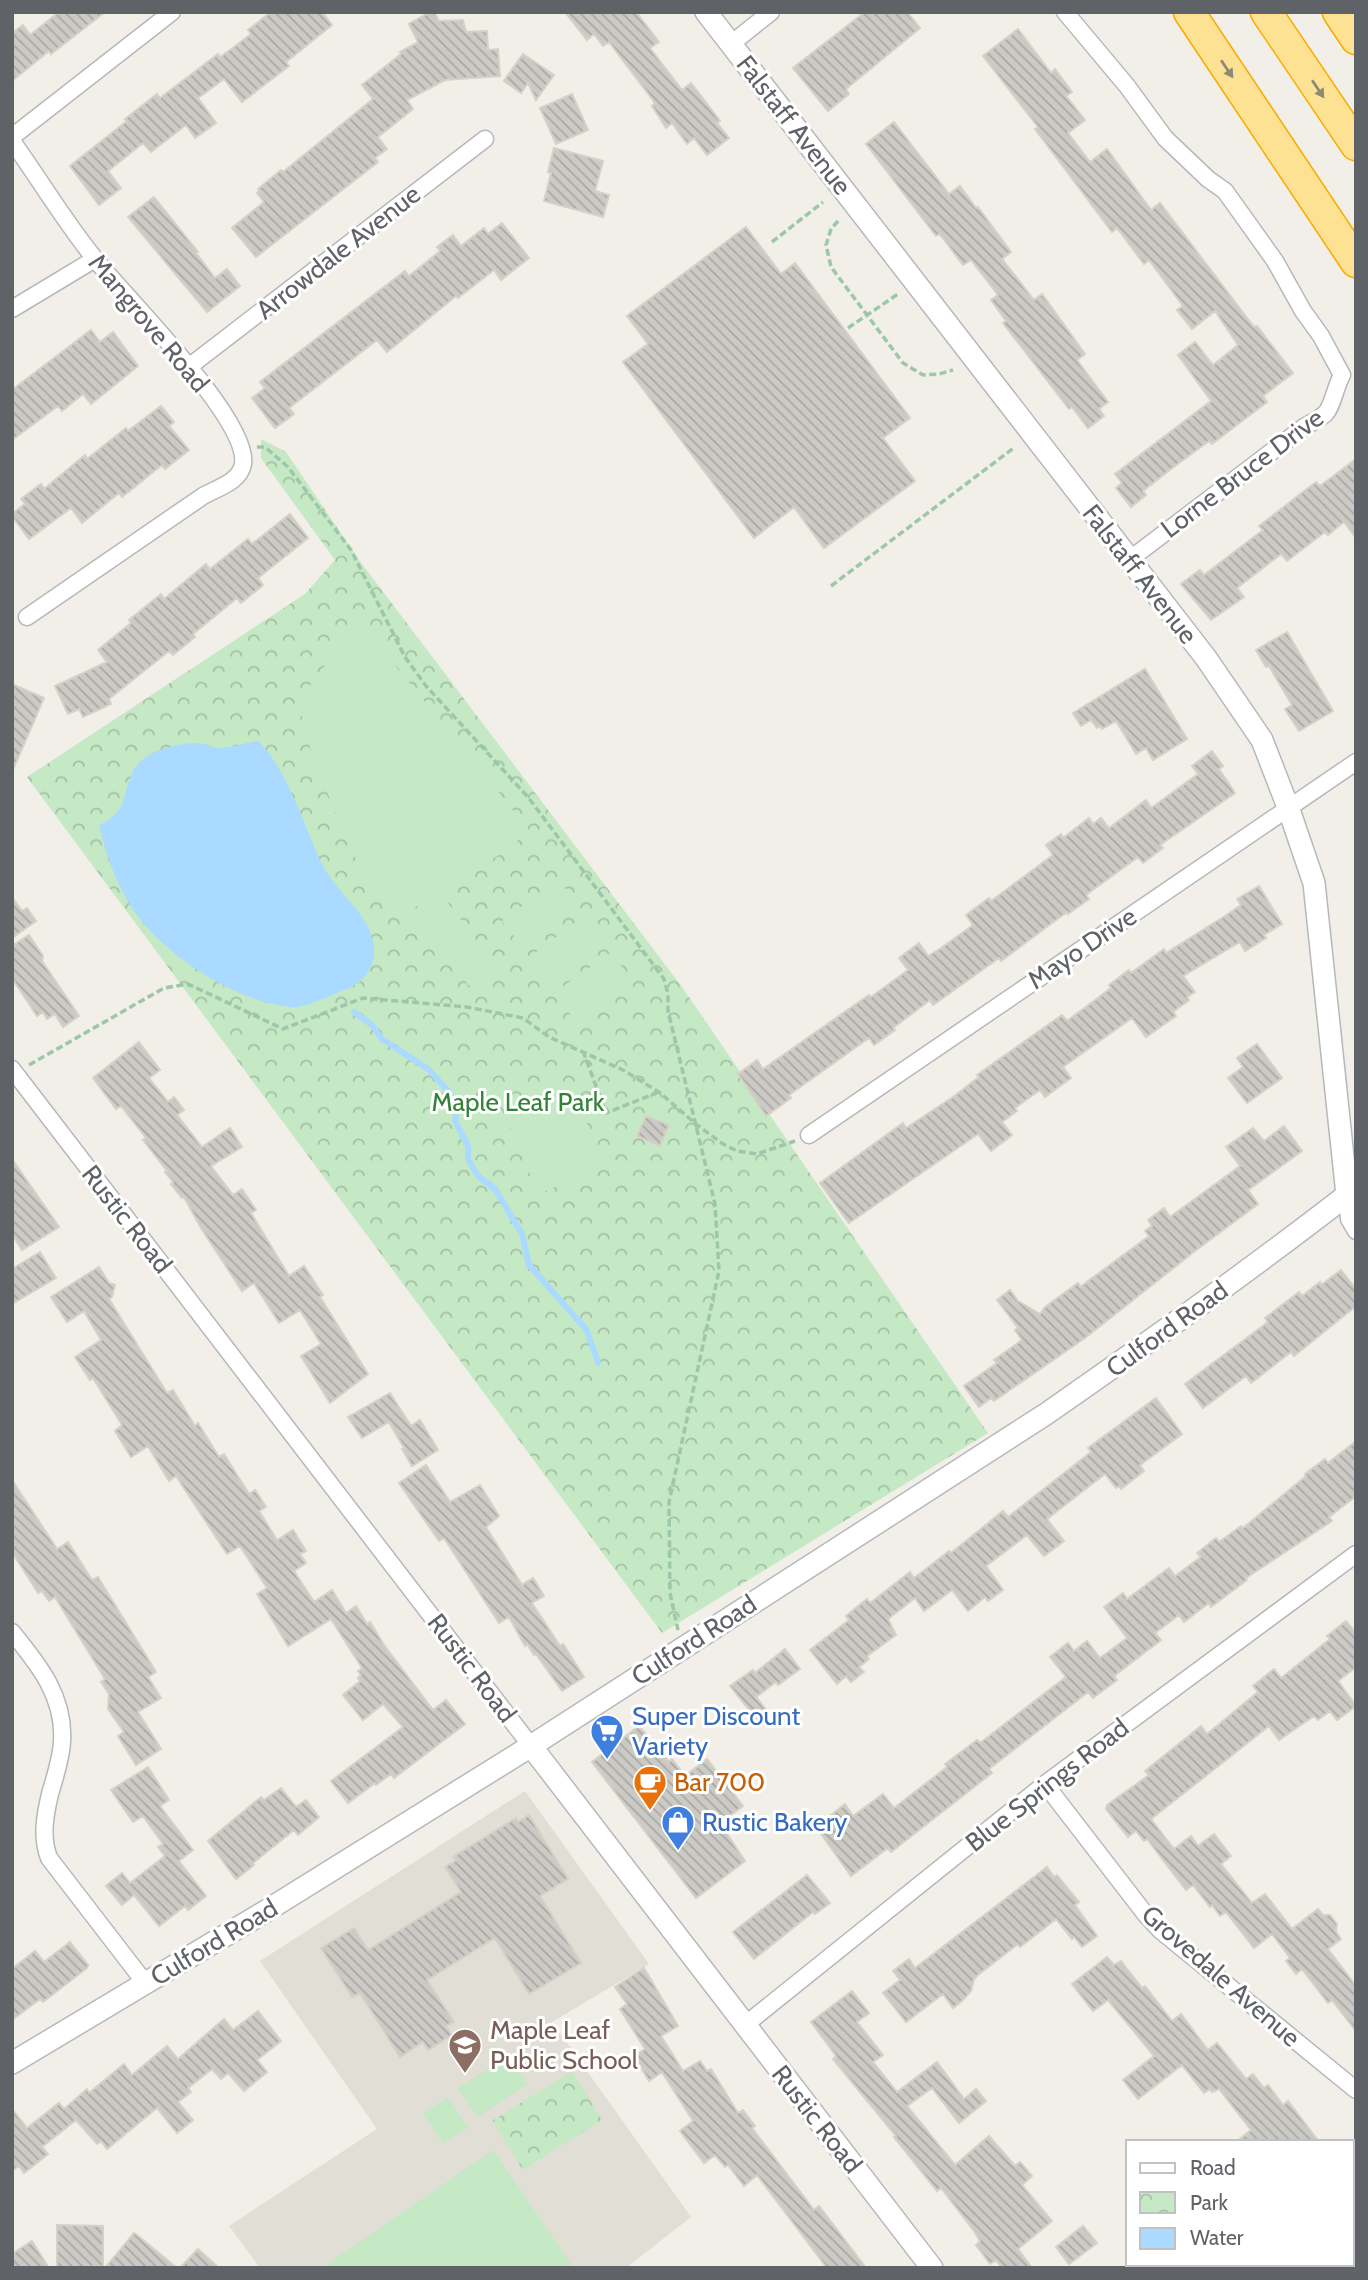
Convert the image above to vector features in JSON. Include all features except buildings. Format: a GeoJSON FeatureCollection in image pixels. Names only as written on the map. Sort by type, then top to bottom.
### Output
{"type":"FeatureCollection","features":[{"type":"Feature","properties":{"kind":"highway"},"geometry":{"type":"LineString","coordinates":[[1189,12],[1356,262]]}},
{"type":"Feature","properties":{"kind":"highway"},"geometry":{"type":"LineString","coordinates":[[1266,12],[1356,145]]}},
{"type":"Feature","properties":{"kind":"highway"},"geometry":{"type":"LineString","coordinates":[[1338,12],[1356,39]]}},
{"type":"Feature","properties":{"kind":"street"},"geometry":{"type":"LineString","coordinates":[[12,139],[172,12]]}},
{"type":"Feature","properties":{"kind":"street","name":"Falstaff Avenue"},"geometry":{"type":"LineString","coordinates":[[706,12],[1206,658],[1262,740],[1314,883],[1351,1191],[1349,1219],[1356,1231]]}},
{"type":"Feature","properties":{"kind":"street"},"geometry":{"type":"LineString","coordinates":[[731,44],[771,12]]}},
{"type":"Feature","properties":{"kind":"street","name":"Lorne Bruce Drive"},"geometry":{"type":"LineString","coordinates":[[1065,12],[1127,86],[1165,138],[1208,179],[1225,191],[1275,261],[1342,375],[1334,388],[1327,412],[1129,560]]}},
{"type":"Feature","properties":{"kind":"street","name":"Mangrove Road"},"geometry":{"type":"LineString","coordinates":[[12,139],[95,259],[190,366],[226,419],[238,445]]}},
{"type":"Feature","properties":{"kind":"street","name":"Arrowdale Avenue"},"geometry":{"type":"LineString","coordinates":[[190,366],[485,139]]}},
{"type":"Feature","properties":{"kind":"street"},"geometry":{"type":"LineString","coordinates":[[12,309],[95,259]]}},
{"type":"Feature","properties":{"kind":"street"},"geometry":{"type":"LineString","coordinates":[[27,617],[203,496],[230,483],[243,466],[238,445]]}},
{"type":"Feature","properties":{"kind":"street","name":"Mayo Drive"},"geometry":{"type":"LineString","coordinates":[[809,1135],[1356,762]]}},
{"type":"Feature","properties":{"kind":"street","name":"Rustic Road"},"geometry":{"type":"LineString","coordinates":[[14,1071],[932,2268]]}},
{"type":"Feature","properties":{"kind":"street","name":"Culford Road"},"geometry":{"type":"LineString","coordinates":[[12,2063],[146,1984],[531,1746],[1117,1366],[1256,1265],[1351,1191]]}},
{"type":"Feature","properties":{"kind":"street","name":"Blue Springs Road"},"geometry":{"type":"LineString","coordinates":[[745,2025],[1045,1784],[1356,1555]]}},
{"type":"Feature","properties":{"kind":"street"},"geometry":{"type":"LineString","coordinates":[[12,1632],[40,1666],[58,1703],[62,1741],[44,1830],[49,1858],[146,1984]]}},
{"type":"Feature","properties":{"kind":"street","name":"Grovedale Avenue"},"geometry":{"type":"LineString","coordinates":[[1045,1784],[1161,1931],[1356,2090]]}},
{"type":"Feature","properties":{"kind":"path"},"geometry":{"type":"LineString","coordinates":[[772,242],[823,202]]}},
{"type":"Feature","properties":{"kind":"path"},"geometry":{"type":"LineString","coordinates":[[838,220],[831,229],[826,245],[831,267],[903,363],[923,375],[953,370]]}},
{"type":"Feature","properties":{"kind":"path"},"geometry":{"type":"LineString","coordinates":[[848,328],[898,294]]}},
{"type":"Feature","properties":{"kind":"path"},"geometry":{"type":"LineString","coordinates":[[238,445],[265,447],[288,467],[351,550],[405,657],[426,686],[528,797],[664,979],[668,994],[668,1011],[715,1204],[719,1270],[669,1502],[670,1593],[674,1620],[684,1646]]}},
{"type":"Feature","properties":{"kind":"path"},"geometry":{"type":"LineString","coordinates":[[831,586],[1014,447]]}},
{"type":"Feature","properties":{"kind":"path"},"geometry":{"type":"LineString","coordinates":[[14,1071],[164,988],[178,984],[188,984],[283,1029],[363,998],[467,1007],[523,1018],[549,1037],[623,1070],[659,1092],[723,1144],[747,1153],[757,1154],[809,1135]]}},
{"type":"Feature","properties":{"kind":"path"},"geometry":{"type":"LineString","coordinates":[[583,1051],[606,1113],[659,1092]]}},
{"type":"Feature","properties":{"kind":"shaded area","name":"Maple Leaf Public School"},"geometry":{"type":"Polygon","coordinates":[[[525,1791],[649,1964],[552,2022],[691,2217],[626,2268],[260,2268],[229,2226],[377,2129],[260,1961],[525,1791]]]}},
{"type":"Feature","properties":{"kind":"green space","name":"Maple Leaf Park"},"geometry":{"type":"Polygon","coordinates":[[[261,439],[286,452],[359,560],[682,987],[988,1433],[662,1633],[27,777],[305,594],[335,560],[261,458],[261,439]]]}},
{"type":"Feature","properties":{"kind":"green space"},"geometry":{"type":"Polygon","coordinates":[[[359,621],[526,826],[525,835],[474,873],[396,918],[353,854],[313,759],[301,713],[308,688],[359,621]]]}},
{"type":"Feature","properties":{"kind":"green space"},"geometry":{"type":"Polygon","coordinates":[[[558,879],[578,905],[522,947],[502,921],[558,879]]]}},
{"type":"Feature","properties":{"kind":"green space"},"geometry":{"type":"Polygon","coordinates":[[[445,899],[495,965],[469,986],[418,921],[445,899]]]}},
{"type":"Feature","properties":{"kind":"green space"},"geometry":{"type":"Polygon","coordinates":[[[584,916],[604,942],[548,984],[528,958],[584,916]]]}},
{"type":"Feature","properties":{"kind":"green space"},"geometry":{"type":"Polygon","coordinates":[[[611,952],[630,978],[574,1019],[554,993],[611,952]]]}},
{"type":"Feature","properties":{"kind":"green space"},"geometry":{"type":"Polygon","coordinates":[[[571,1084],[605,1167],[538,1194],[504,1111],[571,1084]]]}},
{"type":"Feature","properties":{"kind":"green space"},"geometry":{"type":"Polygon","coordinates":[[[509,2056],[528,2084],[477,2117],[458,2088],[509,2056]]]}},
{"type":"Feature","properties":{"kind":"green space"},"geometry":{"type":"Polygon","coordinates":[[[572,2071],[602,2120],[523,2170],[492,2121],[572,2071]]]}},
{"type":"Feature","properties":{"kind":"green space"},"geometry":{"type":"Polygon","coordinates":[[[448,2097],[468,2128],[443,2144],[423,2113],[448,2097]]]}},
{"type":"Feature","properties":{"kind":"green space"},"geometry":{"type":"Polygon","coordinates":[[[493,2150],[574,2268],[322,2268],[493,2150]]]}},
{"type":"Feature","properties":{"kind":"water"},"geometry":{"type":"Polygon","coordinates":[[[258,741],[269,753],[287,783],[328,875],[367,925],[374,948],[370,970],[361,981],[323,999],[296,1007],[270,1003],[225,986],[181,959],[162,943],[145,926],[126,898],[112,868],[99,825],[117,813],[129,780],[144,758],[160,750],[188,744],[205,744],[219,748],[258,741]]]}},
{"type":"Feature","properties":{"kind":"waterway"},"geometry":{"type":"LineString","coordinates":[[354,1012],[372,1025],[382,1039],[428,1069],[449,1092],[457,1111],[455,1121],[468,1146],[468,1159],[478,1176],[495,1189],[522,1234],[529,1265],[586,1329],[598,1362]]}},
{"type":"Feature","properties":{"kind":"place","name":"Super Discount Variety"},"geometry":{"type":"Point","coordinates":[607,1761]}},
{"type":"Feature","properties":{"kind":"place","name":"Bar 700"},"geometry":{"type":"Point","coordinates":[650,1812]}},
{"type":"Feature","properties":{"kind":"place","name":"Rustic Bakery"},"geometry":{"type":"Point","coordinates":[678,1852]}},
{"type":"Feature","properties":{"kind":"place","name":"Maple Leaf Public School"},"geometry":{"type":"Point","coordinates":[465,2075]}}]}
